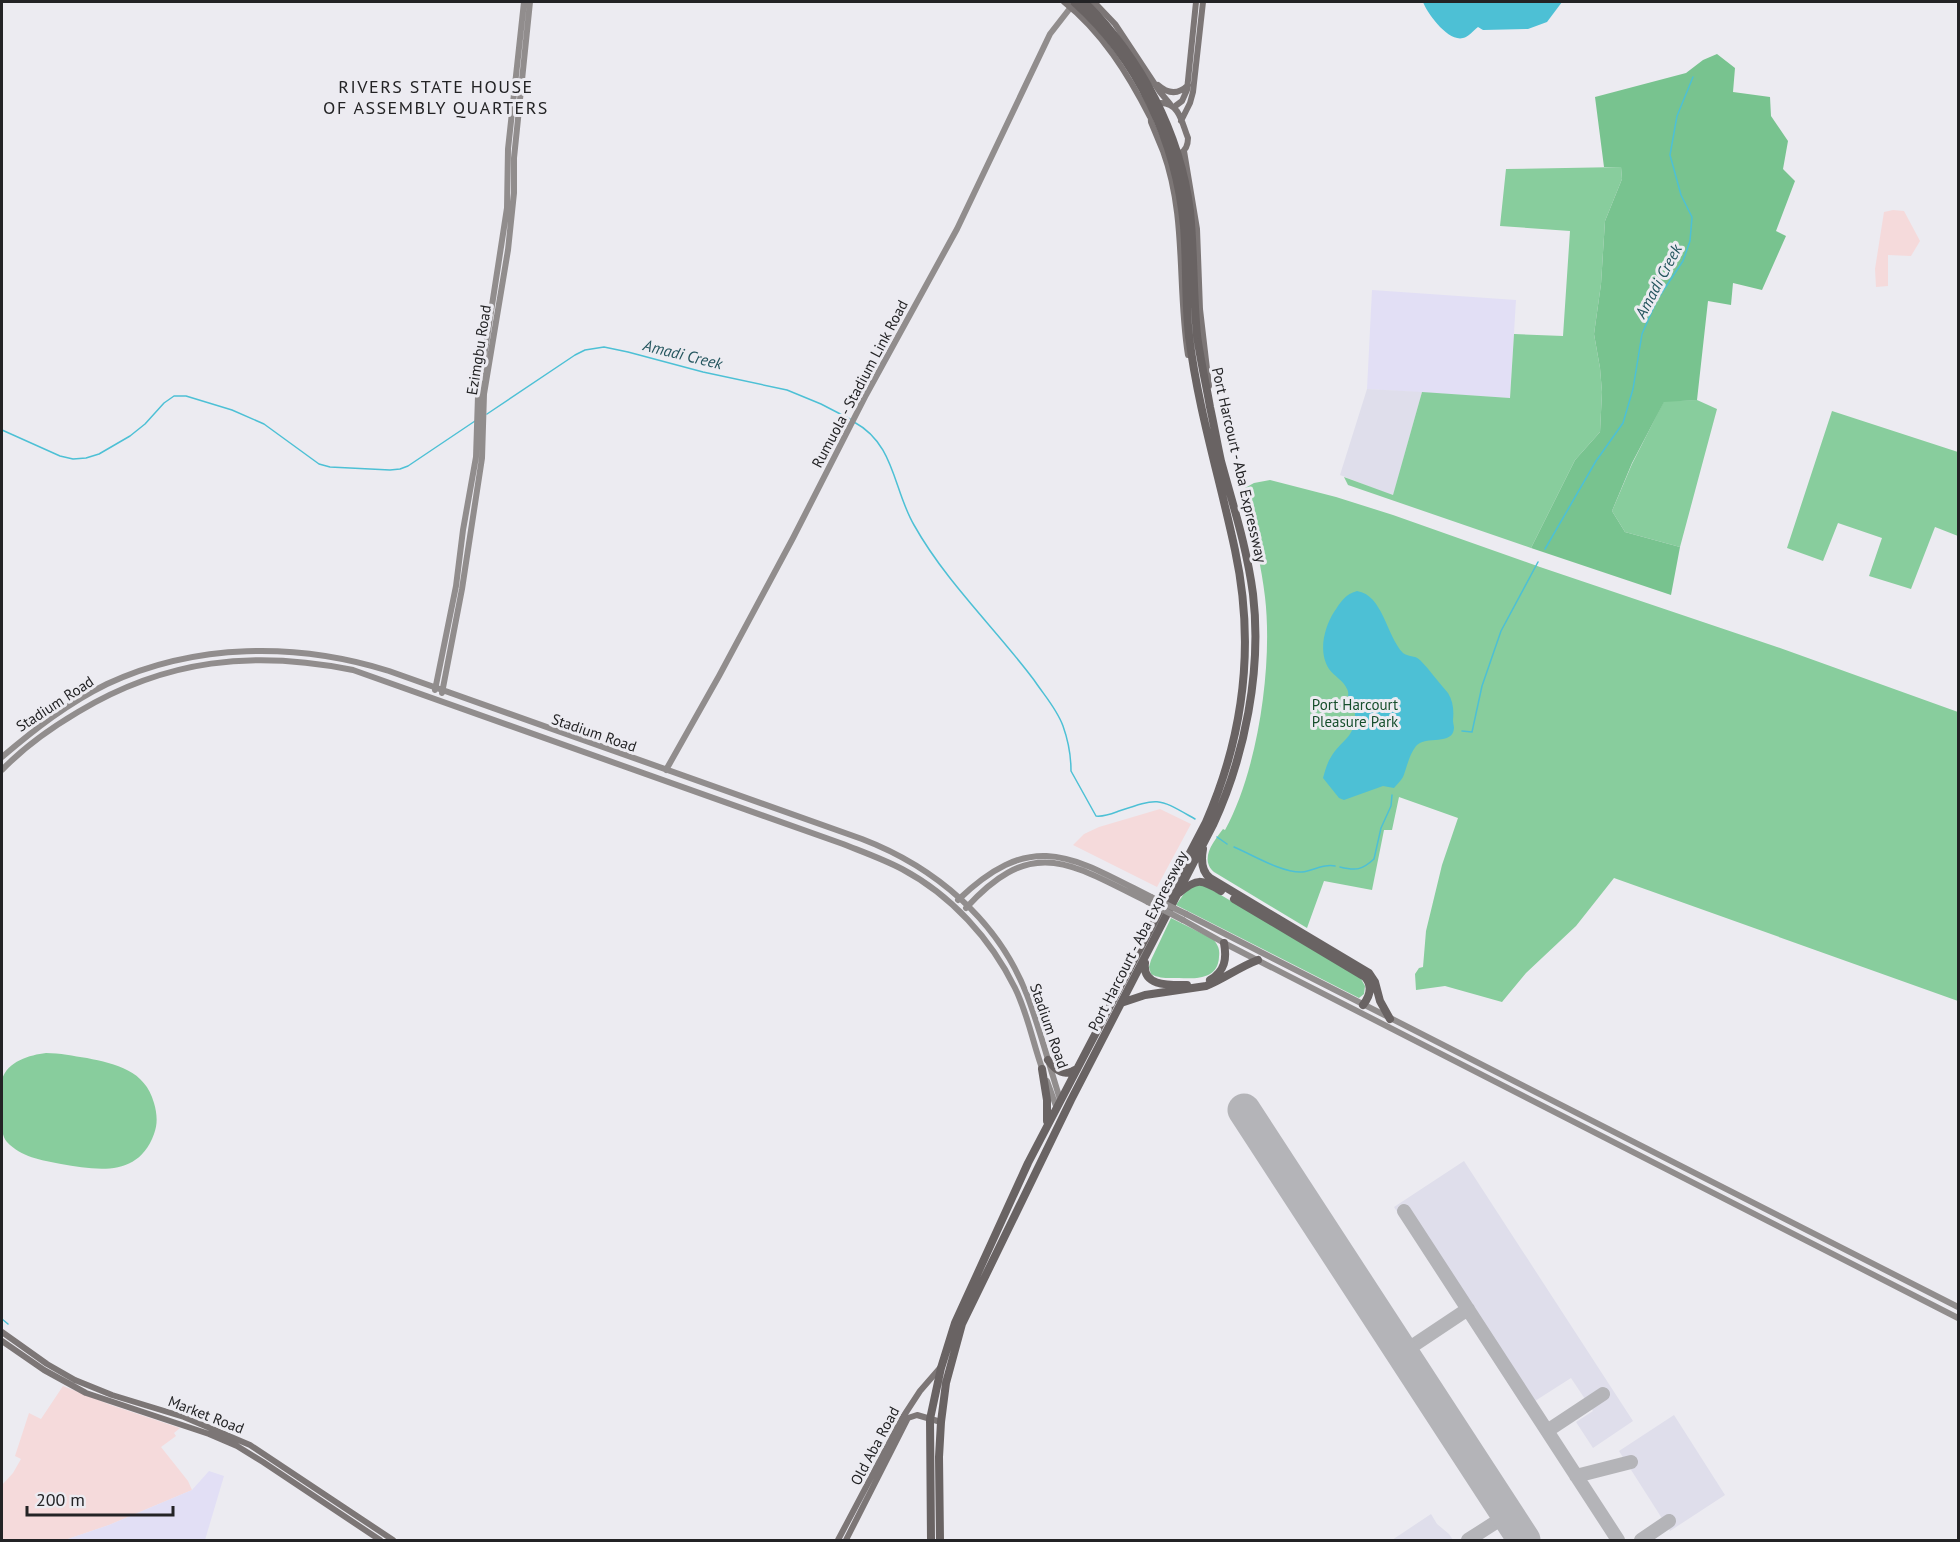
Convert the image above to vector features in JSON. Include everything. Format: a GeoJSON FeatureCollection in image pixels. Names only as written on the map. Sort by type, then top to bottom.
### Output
{"type":"FeatureCollection","features":[{"type":"Feature","properties":{"kind":"highway"},"geometry":{"type":"LineString","coordinates":[[1085,2],[1113,33],[1143,76],[1163,116],[1177,154],[1189,209],[1193,336]]}},
{"type":"Feature","properties":{"kind":"highway"},"geometry":{"type":"LineString","coordinates":[[1072,4],[1095,23],[1121,54],[1151,105],[1170,152],[1182,206],[1193,336]]}},
{"type":"Feature","properties":{"kind":"highway","name":"Port Harcourt - Aba Expressway"},"geometry":{"type":"LineString","coordinates":[[940,1540],[940,1422],[951,1361],[969,1308],[1071,1100],[1222,806],[1240,752],[1251,694],[1255,613],[1250,571],[1193,336]]}},
{"type":"Feature","properties":{"kind":"highway","name":"Port Harcourt - Aba Expressway"},"geometry":{"type":"LineString","coordinates":[[932,1540],[930,1419],[941,1368],[962,1306],[1058,1103],[1206,822],[1235,738],[1246,642],[1245,612],[1235,549],[1203,418],[1193,336]]}},
{"type":"Feature","properties":{"kind":"highway"},"geometry":{"type":"LineString","coordinates":[[1203,842],[1202,863],[1206,875],[1369,973],[1390,1019]]}},
{"type":"Feature","properties":{"kind":"highway"},"geometry":{"type":"LineString","coordinates":[[1176,896],[1197,881],[1214,887],[1365,977],[1370,989],[1363,1005]]}},
{"type":"Feature","properties":{"kind":"highway"},"geometry":{"type":"LineString","coordinates":[[1145,958],[1144,973],[1154,982],[1182,985],[1204,983],[1222,970],[1226,954],[1224,943]]}},
{"type":"Feature","properties":{"kind":"highway"},"geometry":{"type":"LineString","coordinates":[[1121,1003],[1145,995],[1206,986],[1258,960]]}},
{"type":"Feature","properties":{"kind":"highway"},"geometry":{"type":"LineString","coordinates":[[1048,1060],[1061,1073],[1070,1073],[1077,1069]]}},
{"type":"Feature","properties":{"kind":"highway"},"geometry":{"type":"LineString","coordinates":[[1042,1069],[1047,1100],[1047,1125]]}},
{"type":"Feature","properties":{"kind":"main road","name":"Ezimgbu Road"},"geometry":{"type":"LineString","coordinates":[[440,699],[462,589],[482,458],[480,411],[507,208],[507,158],[524,2]]}},
{"type":"Feature","properties":{"kind":"main road","name":"Ezimgbu Road"},"geometry":{"type":"LineString","coordinates":[[480,411],[509,240],[514,193],[514,158],[530,2]]}},
{"type":"Feature","properties":{"kind":"main road"},"geometry":{"type":"LineString","coordinates":[[1064,2],[1072,4],[1115,56],[1150,117],[1170,169],[1178,216],[1186,345],[1197,403],[1203,418]]}},
{"type":"Feature","properties":{"kind":"main road"},"geometry":{"type":"LineString","coordinates":[[1094,2],[1115,24],[1160,92],[1172,105],[1188,138],[1184,151],[1197,229],[1200,309],[1210,405]]}},
{"type":"Feature","properties":{"kind":"main road"},"geometry":{"type":"LineString","coordinates":[[1150,117],[1153,108],[1157,105],[1161,103],[1172,105],[1185,96],[1196,2]]}},
{"type":"Feature","properties":{"kind":"main road"},"geometry":{"type":"LineString","coordinates":[[1181,121],[1194,88],[1203,2]]}},
{"type":"Feature","properties":{"kind":"main road","name":"Rumuola - Stadium Link Road"},"geometry":{"type":"LineString","coordinates":[[666,770],[719,676],[957,229],[1050,34],[1072,4]]}},
{"type":"Feature","properties":{"kind":"main road"},"geometry":{"type":"LineString","coordinates":[[1152,79],[1168,92],[1180,91],[1188,84]]}},
{"type":"Feature","properties":{"kind":"main road"},"geometry":{"type":"LineString","coordinates":[[1163,151],[1176,155],[1184,151]]}},
{"type":"Feature","properties":{"kind":"main road","name":"Ezimgbu Road"},"geometry":{"type":"LineString","coordinates":[[432,697],[458,572],[480,429]]}},
{"type":"Feature","properties":{"kind":"main road","name":"Stadium Road"},"geometry":{"type":"LineString","coordinates":[[2,757],[49,718],[108,684],[157,666],[207,654],[254,651],[333,657],[368,665],[883,847],[916,864],[960,897],[999,943],[1023,985],[1048,1060],[1058,1103]]}},
{"type":"Feature","properties":{"kind":"main road","name":"Stadium Road"},"geometry":{"type":"LineString","coordinates":[[2,770],[39,738],[96,701],[150,677],[202,664],[260,660],[334,666],[373,676],[854,848],[907,872],[961,913],[989,945],[1015,989],[1042,1069],[1058,1103]]}},
{"type":"Feature","properties":{"kind":"main road"},"geometry":{"type":"LineString","coordinates":[[952,905],[960,897],[1013,861],[1045,855],[1081,862],[1150,900],[1410,1027],[1959,1307]]}},
{"type":"Feature","properties":{"kind":"main road"},"geometry":{"type":"LineString","coordinates":[[961,913],[991,882],[1003,874],[1025,865],[1043,862],[1060,863],[1083,871],[1150,900]]}},
{"type":"Feature","properties":{"kind":"main road"},"geometry":{"type":"LineString","coordinates":[[1184,917],[1224,943],[1959,1318]]}},
{"type":"Feature","properties":{"kind":"main road","name":"Market Road"},"geometry":{"type":"LineString","coordinates":[[2,1332],[46,1364],[75,1380],[112,1395],[184,1417],[249,1445],[393,1540]]}},
{"type":"Feature","properties":{"kind":"main road","name":"Market Road"},"geometry":{"type":"LineString","coordinates":[[2,1341],[44,1370],[86,1393],[237,1446],[380,1540]]}},
{"type":"Feature","properties":{"kind":"main road","name":"Old Aba Road"},"geometry":{"type":"LineString","coordinates":[[838,1540],[903,1417],[920,1391],[941,1368]]}},
{"type":"Feature","properties":{"kind":"main road","name":"Old Aba Road"},"geometry":{"type":"LineString","coordinates":[[846,1540],[906,1421],[917,1415],[940,1422]]}},
{"type":"Feature","properties":{"kind":"shaded area"},"geometry":{"type":"Polygon","coordinates":[[[1904,211],[1920,241],[1911,256],[1888,255],[1888,286],[1876,287],[1875,269],[1884,212],[1904,211]]]}},
{"type":"Feature","properties":{"kind":"shaded area"},"geometry":{"type":"Polygon","coordinates":[[[1372,290],[1516,300],[1510,398],[1367,389],[1372,290]]]}},
{"type":"Feature","properties":{"kind":"shaded area"},"geometry":{"type":"Polygon","coordinates":[[[1367,389],[1422,392],[1393,496],[1340,475],[1367,389]]]}},
{"type":"Feature","properties":{"kind":"shaded area"},"geometry":{"type":"Polygon","coordinates":[[[1160,809],[1191,824],[1157,887],[1073,845],[1084,834],[1099,827],[1160,809]]]}},
{"type":"Feature","properties":{"kind":"shaded area"},"geometry":{"type":"Polygon","coordinates":[[[1464,1161],[1633,1421],[1593,1448],[1576,1422],[1593,1411],[1571,1378],[1524,1408],[1394,1207],[1464,1161]]]}},
{"type":"Feature","properties":{"kind":"shaded area"},"geometry":{"type":"Polygon","coordinates":[[[63,1386],[180,1428],[174,1433],[176,1436],[161,1447],[188,1481],[192,1490],[109,1525],[65,1540],[2,1540],[2,1485],[13,1473],[21,1459],[15,1456],[29,1413],[41,1419],[63,1386]]]}},
{"type":"Feature","properties":{"kind":"shaded area"},"geometry":{"type":"Polygon","coordinates":[[[1674,1415],[1725,1495],[1670,1531],[1619,1451],[1674,1415]]]}},
{"type":"Feature","properties":{"kind":"shaded area"},"geometry":{"type":"Polygon","coordinates":[[[209,1471],[224,1476],[205,1540],[65,1540],[109,1525],[192,1490],[209,1471]]]}},
{"type":"Feature","properties":{"kind":"shaded area"},"geometry":{"type":"Polygon","coordinates":[[[1431,1514],[1437,1524],[1453,1540],[1392,1540],[1431,1514]]]}},
{"type":"Feature","properties":{"kind":"green space"},"geometry":{"type":"Polygon","coordinates":[[[1717,54],[1735,68],[1733,92],[1770,97],[1771,116],[1788,141],[1783,169],[1795,181],[1776,231],[1786,236],[1762,290],[1733,283],[1731,305],[1708,301],[1697,400],[1664,402],[1632,463],[1612,511],[1625,532],[1680,547],[1671,595],[1531,548],[1575,460],[1600,432],[1602,392],[1594,334],[1601,284],[1605,221],[1622,179],[1621,167],[1604,167],[1595,97],[1686,73],[1703,60],[1717,54]]]}},
{"type":"Feature","properties":{"kind":"green space"},"geometry":{"type":"Polygon","coordinates":[[[1621,167],[1622,179],[1605,221],[1601,284],[1594,334],[1602,392],[1600,432],[1575,460],[1531,548],[1348,485],[1344,477],[1393,495],[1422,392],[1510,398],[1514,334],[1563,336],[1570,231],[1500,226],[1506,169],[1621,167]]]}},
{"type":"Feature","properties":{"kind":"green space"},"geometry":{"type":"Polygon","coordinates":[[[1697,400],[1717,409],[1680,547],[1625,532],[1612,511],[1632,464],[1664,401],[1697,400]]]}},
{"type":"Feature","properties":{"kind":"green space"},"geometry":{"type":"Polygon","coordinates":[[[1832,411],[1958,452],[1958,536],[1935,527],[1911,589],[1869,576],[1882,538],[1838,523],[1823,561],[1787,548],[1832,411]]]}},
{"type":"Feature","properties":{"kind":"green space","name":"Port Harcourt Pleasure Park"},"geometry":{"type":"Polygon","coordinates":[[[1270,480],[1393,515],[1958,712],[1958,1001],[1614,878],[1576,926],[1526,973],[1502,1002],[1445,986],[1416,990],[1415,974],[1419,968],[1423,967],[1426,931],[1442,865],[1458,818],[1399,797],[1392,830],[1384,830],[1372,890],[1324,881],[1307,928],[1214,872],[1210,867],[1208,856],[1237,806],[1254,748],[1265,685],[1267,624],[1265,597],[1243,489],[1254,483],[1270,480]]]}},
{"type":"Feature","properties":{"kind":"green space"},"geometry":{"type":"Polygon","coordinates":[[[1197,883],[1360,977],[1365,986],[1364,994],[1359,998],[1176,905],[1186,891],[1197,883]]]}},
{"type":"Feature","properties":{"kind":"green space"},"geometry":{"type":"Polygon","coordinates":[[[1171,918],[1215,941],[1219,949],[1219,957],[1218,964],[1211,974],[1199,978],[1186,978],[1161,977],[1151,974],[1149,967],[1151,960],[1171,918]]]}},
{"type":"Feature","properties":{"kind":"green space"},"geometry":{"type":"Polygon","coordinates":[[[46,1053],[87,1058],[119,1066],[144,1083],[154,1103],[157,1122],[147,1148],[138,1158],[115,1168],[88,1168],[32,1157],[7,1142],[3,1135],[2,1123],[1,1087],[5,1073],[20,1060],[46,1053]]]}},
{"type":"Feature","properties":{"kind":"water"},"geometry":{"type":"Polygon","coordinates":[[[1423,2],[1562,2],[1547,22],[1528,29],[1483,30],[1478,27],[1467,36],[1457,38],[1439,26],[1423,2]]]}},
{"type":"Feature","properties":{"kind":"water"},"geometry":{"type":"Polygon","coordinates":[[[1357,591],[1373,600],[1403,653],[1420,660],[1448,693],[1453,706],[1454,728],[1449,737],[1426,741],[1416,746],[1403,777],[1394,788],[1383,786],[1344,800],[1339,798],[1323,778],[1331,757],[1353,729],[1355,713],[1348,698],[1346,686],[1329,669],[1323,648],[1327,625],[1334,612],[1346,597],[1357,591]]]}},
{"type":"Feature","properties":{"kind":"waterway","name":"Amadi Creek"},"geometry":{"type":"LineString","coordinates":[[1545,549],[1596,461],[1623,423],[1633,389],[1642,334],[1657,300],[1683,261],[1690,241],[1692,217],[1681,195],[1670,155],[1677,116],[1693,77]]}},
{"type":"Feature","properties":{"kind":"waterway","name":"Amadi Creek"},"geometry":{"type":"LineString","coordinates":[[487,414],[575,355],[585,350],[604,347],[787,390],[850,419]]}},
{"type":"Feature","properties":{"kind":"waterway","name":"Amadi Creek"},"geometry":{"type":"LineString","coordinates":[[2,430],[60,456],[73,459],[86,458],[99,454],[130,436],[174,396],[186,396],[232,410],[264,424],[319,464],[330,467],[390,470],[408,466],[475,421]]}},
{"type":"Feature","properties":{"kind":"waterway","name":"Amadi Creek"},"geometry":{"type":"LineString","coordinates":[[854,422],[878,442],[892,468],[907,511],[927,546],[1054,708],[1066,737],[1071,771],[1096,816],[1108,815],[1143,803],[1158,802],[1195,819]]}},
{"type":"Feature","properties":{"kind":"waterway","name":"Amadi Creek"},"geometry":{"type":"LineString","coordinates":[[1462,731],[1472,732],[1482,686],[1501,631],[1538,562]]}},
{"type":"Feature","properties":{"kind":"waterway","name":"Amadi Creek"},"geometry":{"type":"LineString","coordinates":[[1340,867],[1358,869],[1374,859],[1381,828],[1391,806],[1392,795]]}},
{"type":"Feature","properties":{"kind":"waterway","name":"Amadi Creek"},"geometry":{"type":"LineString","coordinates":[[1217,837],[1227,844]]}},
{"type":"Feature","properties":{"kind":"waterway","name":"Amadi Creek"},"geometry":{"type":"LineString","coordinates":[[1234,847],[1277,867],[1294,872],[1335,866]]}},
{"type":"Feature","properties":{"kind":"waterway"},"geometry":{"type":"LineString","coordinates":[[2,1319],[8,1324]]}},
{"type":"Feature","properties":{"kind":"taxiway"},"geometry":{"type":"LineString","coordinates":[[1404,1211],[1618,1540]]}},
{"type":"Feature","properties":{"kind":"taxiway"},"geometry":{"type":"LineString","coordinates":[[1402,1353],[1468,1309]]}},
{"type":"Feature","properties":{"kind":"taxiway"},"geometry":{"type":"LineString","coordinates":[[1547,1431],[1603,1394]]}},
{"type":"Feature","properties":{"kind":"taxiway"},"geometry":{"type":"LineString","coordinates":[[1576,1476],[1631,1462]]}},
{"type":"Feature","properties":{"kind":"taxiway"},"geometry":{"type":"LineString","coordinates":[[1468,1540],[1507,1515]]}},
{"type":"Feature","properties":{"kind":"taxiway"},"geometry":{"type":"LineString","coordinates":[[1641,1540],[1669,1521]]}},
{"type":"Feature","properties":{"kind":"runway"},"geometry":{"type":"LineString","coordinates":[[1244,1110],[1524,1540]]}},
{"type":"Feature","properties":{"kind":"district","name":"RIVERS STATE HOUSE OF ASSEMBLY QUARTERS"},"geometry":{"type":"Point","coordinates":[436,97]}}]}
